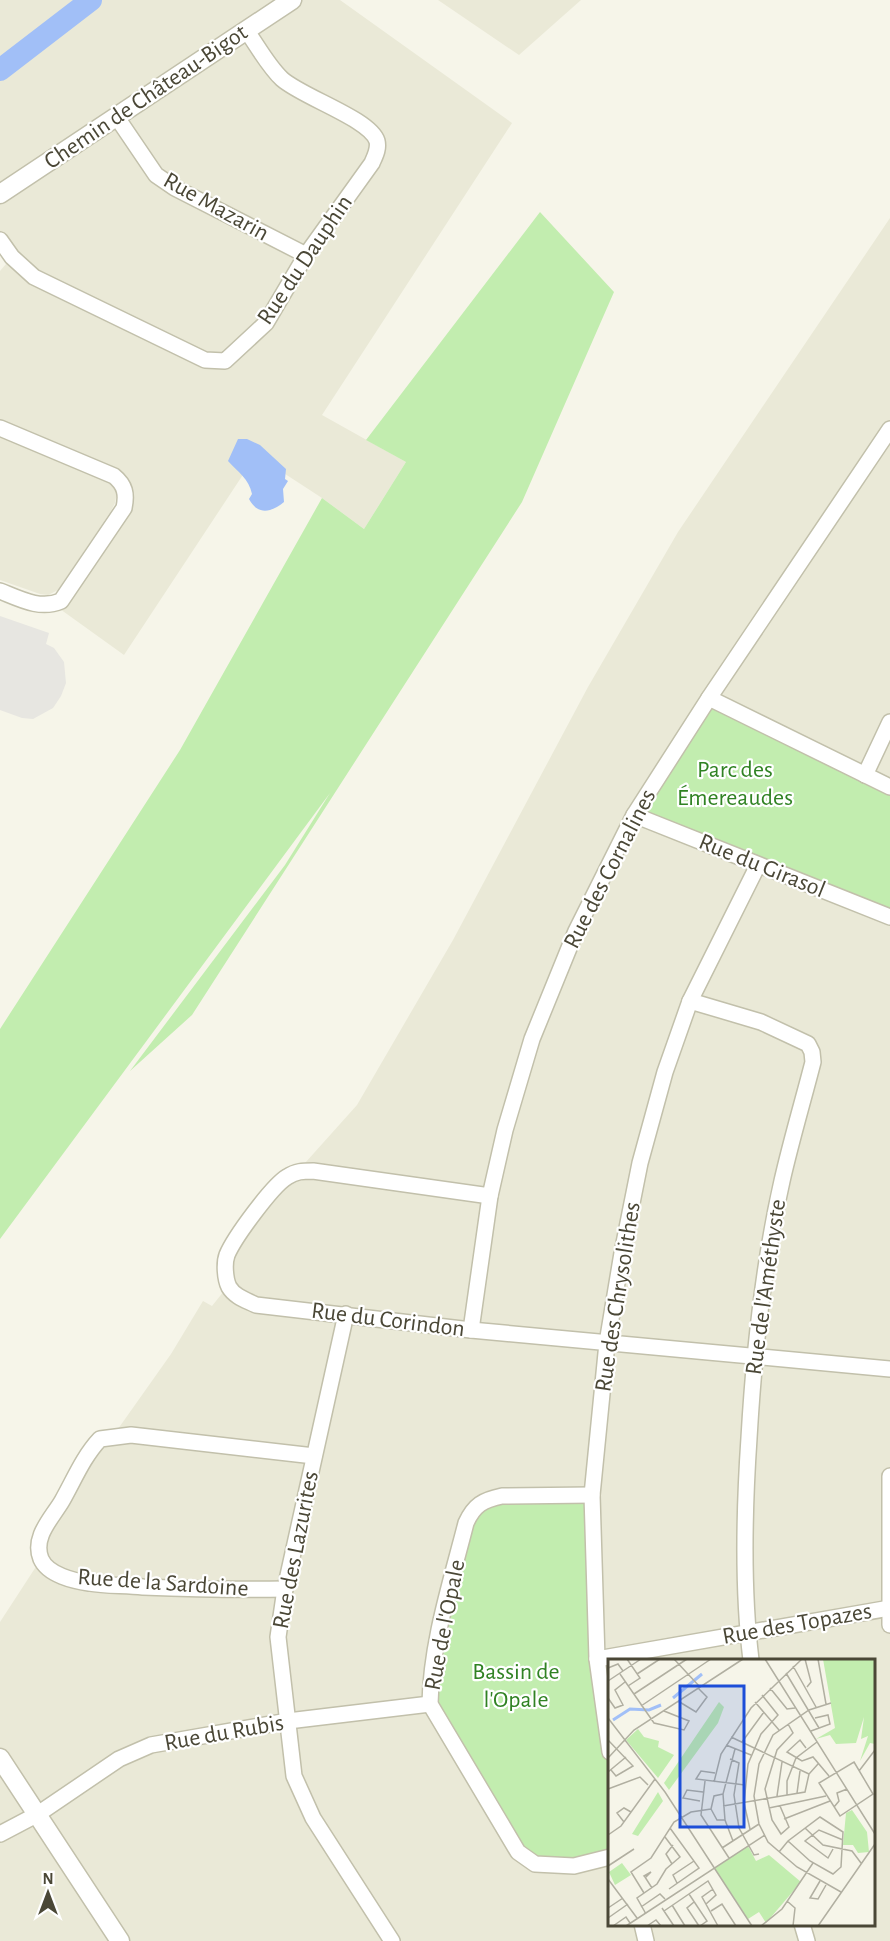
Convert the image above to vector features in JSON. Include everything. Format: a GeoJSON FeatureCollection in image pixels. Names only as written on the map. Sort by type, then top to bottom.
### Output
{"type":"FeatureCollection","features":[{"type":"Feature","properties":{"kind":"street","name":"Chemin de Château-Bigot"},"geometry":{"type":"LineString","coordinates":[[0,194],[246,30],[272,5],[292,0]]}},
{"type":"Feature","properties":{"kind":"street","name":"Rue du Dauphin"},"geometry":{"type":"LineString","coordinates":[[0,240],[12,257],[34,277],[205,360],[225,361],[266,323],[306,255],[372,163],[378,147],[377,140],[369,128],[301,92],[281,78],[246,30]]}},
{"type":"Feature","properties":{"kind":"street","name":"Rue Mazarin"},"geometry":{"type":"LineString","coordinates":[[116,116],[156,175],[175,188],[306,255]]}},
{"type":"Feature","properties":{"kind":"street"},"geometry":{"type":"LineString","coordinates":[[0,428],[114,476],[122,482],[126,498],[124,508],[61,601],[53,604],[35,604],[0,591]]}},
{"type":"Feature","properties":{"kind":"street","name":"Rue des Cornalines"},"geometry":{"type":"LineString","coordinates":[[471,1330],[490,1196],[505,1130],[532,1039],[576,931],[634,815],[709,698],[890,429]]}},
{"type":"Feature","properties":{"kind":"street"},"geometry":{"type":"LineString","coordinates":[[709,698],[890,787]]}},
{"type":"Feature","properties":{"kind":"street"},"geometry":{"type":"LineString","coordinates":[[865,775],[890,722]]}},
{"type":"Feature","properties":{"kind":"street","name":"Rue du Girasol"},"geometry":{"type":"LineString","coordinates":[[634,815],[890,917]]}},
{"type":"Feature","properties":{"kind":"street","name":"Rue des Chrysolithes"},"geometry":{"type":"LineString","coordinates":[[608,1744],[597,1659],[592,1495],[607,1343],[622,1253],[640,1162],[665,1072],[690,1001],[758,865]]}},
{"type":"Feature","properties":{"kind":"street","name":"Rue de l'Améthyste"},"geometry":{"type":"LineString","coordinates":[[690,1001],[761,1022],[808,1044],[813,1062],[782,1180],[766,1264],[754,1357],[745,1510],[751,1659]]}},
{"type":"Feature","properties":{"kind":"street","name":"Rue du Corindon"},"geometry":{"type":"LineString","coordinates":[[490,1196],[313,1171],[299,1171],[286,1177],[273,1189],[226,1256],[228,1286],[239,1297],[256,1305],[471,1330],[890,1369]]}},
{"type":"Feature","properties":{"kind":"street","name":"Rue des Lazurites"},"geometry":{"type":"LineString","coordinates":[[346,1314],[285,1589],[278,1637],[294,1776],[313,1818],[392,1941]]}},
{"type":"Feature","properties":{"kind":"street","name":"Rue de la Sardoine"},"geometry":{"type":"LineString","coordinates":[[285,1589],[219,1591],[89,1583],[60,1575],[48,1567],[41,1559],[39,1545],[44,1527],[62,1502],[90,1449],[100,1439],[131,1435],[314,1456]]}},
{"type":"Feature","properties":{"kind":"street"},"geometry":{"type":"LineString","coordinates":[[890,1476],[890,1625]]}},
{"type":"Feature","properties":{"kind":"street","name":"Rue de l'Opale"},"geometry":{"type":"LineString","coordinates":[[592,1495],[502,1496],[478,1503],[471,1512],[466,1523],[442,1619],[430,1684],[430,1704],[518,1852],[535,1864],[574,1866],[608,1857]]}},
{"type":"Feature","properties":{"kind":"street","name":"Rue des Topazes"},"geometry":{"type":"LineString","coordinates":[[597,1659],[889,1608]]}},
{"type":"Feature","properties":{"kind":"street","name":"Rue du Rubis"},"geometry":{"type":"LineString","coordinates":[[0,1834],[38,1814],[119,1760],[151,1745],[288,1721],[430,1704]]}},
{"type":"Feature","properties":{"kind":"street"},"geometry":{"type":"LineString","coordinates":[[0,1758],[120,1941]]}},
{"type":"Feature","properties":{"kind":"street"},"geometry":{"type":"LineString","coordinates":[[642,1926],[646,1941]]}},
{"type":"Feature","properties":{"kind":"street"},"geometry":{"type":"LineString","coordinates":[[803,1926],[807,1941]]}},
{"type":"Feature","properties":{"kind":"shaded area"},"geometry":{"type":"Polygon","coordinates":[[[0,0],[340,0],[512,123],[322,415],[406,462],[364,529],[322,498],[256,455],[124,655],[53,604],[124,508],[125,489],[0,428],[0,271],[12,257],[0,240],[0,0]]]}},
{"type":"Feature","properties":{"kind":"shaded area"},"geometry":{"type":"Polygon","coordinates":[[[438,0],[581,0],[519,55],[438,0]]]}},
{"type":"Feature","properties":{"kind":"shaded area"},"geometry":{"type":"Polygon","coordinates":[[[890,218],[890,1941],[0,1941],[0,1622],[41,1559],[39,1545],[90,1449],[113,1436],[171,1354],[203,1301],[212,1306],[228,1286],[236,1240],[357,1105],[453,940],[588,687],[678,532],[890,218]]]}},
{"type":"Feature","properties":{"kind":"shaded area"},"geometry":{"type":"Polygon","coordinates":[[[0,436],[109,481],[117,492],[111,511],[58,590],[48,595],[0,580],[0,436]]]}},
{"type":"Feature","properties":{"kind":"shaded area"},"geometry":{"type":"Polygon","coordinates":[[[0,616],[49,633],[46,644],[54,648],[64,662],[66,683],[61,696],[53,708],[33,719],[22,718],[0,710],[0,616]]]}},
{"type":"Feature","properties":{"kind":"green space"},"geometry":{"type":"Polygon","coordinates":[[[540,212],[614,292],[522,502],[192,1015],[130,1071],[285,865],[330,793],[0,1239],[0,1029],[180,750],[322,498],[364,529],[406,462],[366,440],[540,212]]]}},
{"type":"Feature","properties":{"kind":"green space","name":"Parc des Émereaudes"},"geometry":{"type":"Polygon","coordinates":[[[709,698],[890,787],[890,917],[634,815],[709,698]]]}},
{"type":"Feature","properties":{"kind":"green space","name":"Bassin de l'Opale"},"geometry":{"type":"Polygon","coordinates":[[[592,1495],[608,1723],[608,1857],[535,1864],[430,1704],[430,1684],[478,1503],[592,1495]]]}},
{"type":"Feature","properties":{"kind":"water"},"geometry":{"type":"Polygon","coordinates":[[[238,439],[247,439],[260,445],[286,469],[285,479],[288,481],[283,489],[284,502],[275,508],[265,511],[253,504],[249,499],[252,494],[248,484],[228,461],[238,439]]]}},
{"type":"Feature","properties":{"kind":"waterway"},"geometry":{"type":"LineString","coordinates":[[0,70],[91,0]]}}]}
